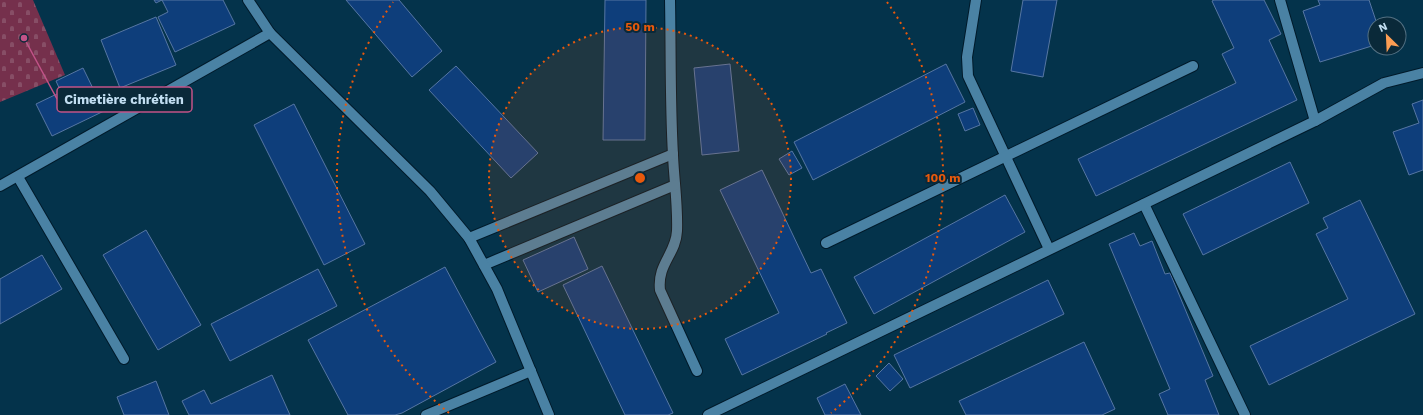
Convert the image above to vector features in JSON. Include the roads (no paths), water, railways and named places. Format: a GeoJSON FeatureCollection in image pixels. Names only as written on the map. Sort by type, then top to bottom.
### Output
{"type":"FeatureCollection","features":[{"type":"Feature","properties":{"kind":"street"},"geometry":{"type":"LineString","coordinates":[[248,0],[270,33],[430,191],[468,238],[497,289],[549,415]]}},
{"type":"Feature","properties":{"kind":"street"},"geometry":{"type":"LineString","coordinates":[[670,0],[676,240],[662,268],[659,283],[660,290],[697,371]]}},
{"type":"Feature","properties":{"kind":"street"},"geometry":{"type":"LineString","coordinates":[[976,0],[967,57],[968,76],[1049,250]]}},
{"type":"Feature","properties":{"kind":"street"},"geometry":{"type":"LineString","coordinates":[[1280,0],[1314,121]]}},
{"type":"Feature","properties":{"kind":"street"},"geometry":{"type":"LineString","coordinates":[[0,186],[270,33]]}},
{"type":"Feature","properties":{"kind":"street"},"geometry":{"type":"LineString","coordinates":[[826,243],[1192,66]]}},
{"type":"Feature","properties":{"kind":"street"},"geometry":{"type":"LineString","coordinates":[[708,415],[1314,121],[1384,83],[1423,73]]}},
{"type":"Feature","properties":{"kind":"street"},"geometry":{"type":"LineString","coordinates":[[468,238],[673,154]]}},
{"type":"Feature","properties":{"kind":"street"},"geometry":{"type":"LineString","coordinates":[[18,177],[124,359]]}},
{"type":"Feature","properties":{"kind":"street"},"geometry":{"type":"LineString","coordinates":[[484,265],[675,185]]}},
{"type":"Feature","properties":{"kind":"street"},"geometry":{"type":"LineString","coordinates":[[1144,204],[1245,415]]}},
{"type":"Feature","properties":{"kind":"street"},"geometry":{"type":"LineString","coordinates":[[426,415],[531,371]]}},
{"type":"Feature","properties":{"kind":"place","name":"Cimetière chrétien"},"geometry":{"type":"Point","coordinates":[24,38]}}]}
